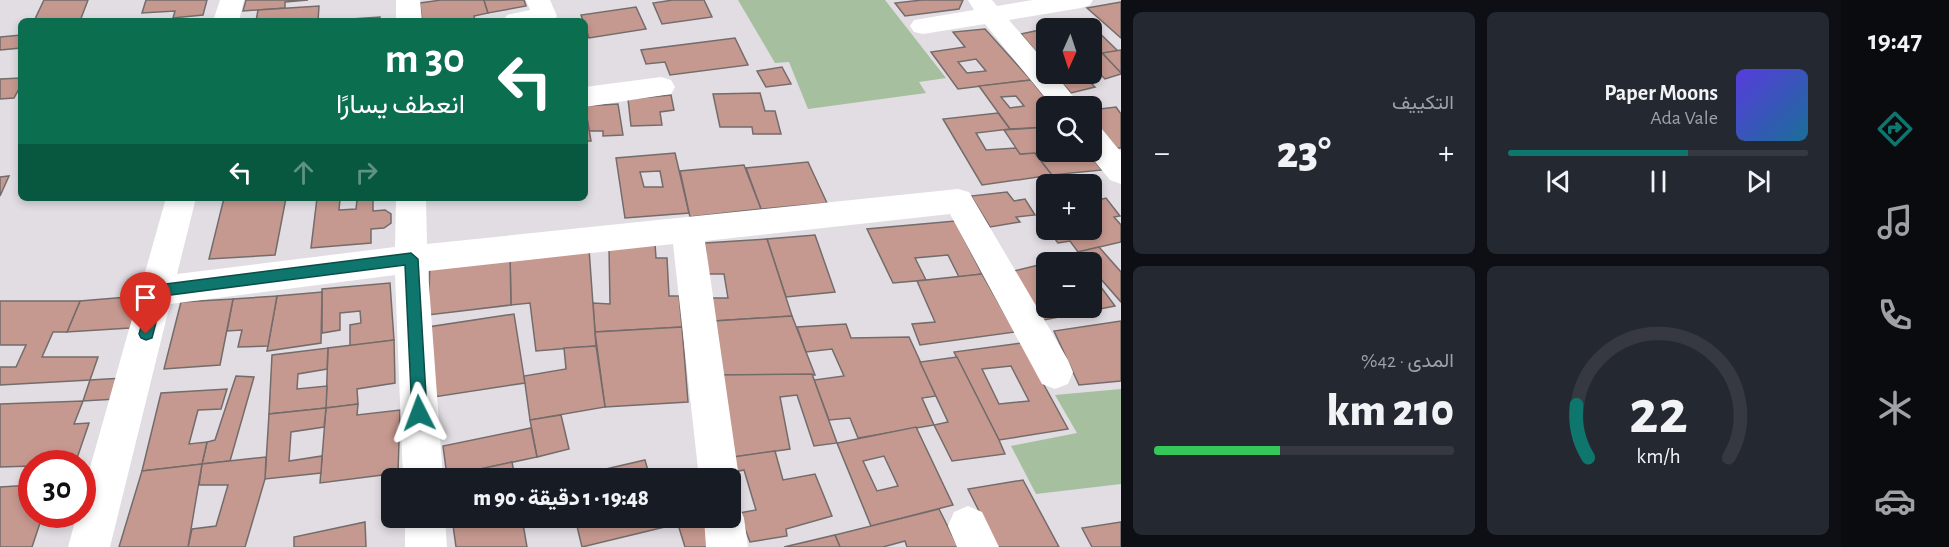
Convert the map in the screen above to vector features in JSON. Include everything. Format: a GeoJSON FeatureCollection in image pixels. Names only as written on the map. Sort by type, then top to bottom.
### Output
{"type":"FeatureCollection","features":[{"type":"Feature","properties":{"kind":"street"},"geometry":{"type":"LineString","coordinates":[[227,18],[232,0]]}},
{"type":"Feature","properties":{"kind":"street"},"geometry":{"type":"LineString","coordinates":[[408,0],[409,18]]}},
{"type":"Feature","properties":{"kind":"street"},"geometry":{"type":"LineString","coordinates":[[533,18],[545,16],[538,0]]}},
{"type":"Feature","properties":{"kind":"street"},"geometry":{"type":"LineString","coordinates":[[923,26],[985,7],[1081,0]]}},
{"type":"Feature","properties":{"kind":"street"},"geometry":{"type":"LineString","coordinates":[[985,7],[1059,96]]}},
{"type":"Feature","properties":{"kind":"street"},"geometry":{"type":"LineString","coordinates":[[588,97],[661,87]]}},
{"type":"Feature","properties":{"kind":"street"},"geometry":{"type":"LineString","coordinates":[[1102,149],[1121,172]]}},
{"type":"Feature","properties":{"kind":"street"},"geometry":{"type":"LineString","coordinates":[[89,547],[181,201]]}},
{"type":"Feature","properties":{"kind":"street"},"geometry":{"type":"LineString","coordinates":[[411,201],[411,259],[422,468]]}},
{"type":"Feature","properties":{"kind":"street"},"geometry":{"type":"LineString","coordinates":[[158,291],[411,259],[958,201],[1055,372]]}},
{"type":"Feature","properties":{"kind":"street"},"geometry":{"type":"LineString","coordinates":[[687,228],[718,468]]}},
{"type":"Feature","properties":{"kind":"street"},"geometry":{"type":"LineString","coordinates":[[425,528],[426,547]]}},
{"type":"Feature","properties":{"kind":"street"},"geometry":{"type":"LineString","coordinates":[[725,528],[727,547]]}},
{"type":"Feature","properties":{"kind":"green space"},"geometry":{"type":"Polygon","coordinates":[[[738,0],[885,0],[946,78],[919,82],[926,93],[808,109],[789,62],[775,63],[738,0]]]}},
{"type":"Feature","properties":{"kind":"green space"},"geometry":{"type":"Polygon","coordinates":[[[1121,389],[1121,484],[1036,494],[1011,446],[1077,433],[1055,395],[1121,389]]]}},
{"type":"Feature","properties":{"kind":"building"},"geometry":{"type":"Polygon","coordinates":[[[44,0],[88,0],[81,18],[35,18],[44,0]]]}},
{"type":"Feature","properties":{"kind":"building"},"geometry":{"type":"Polygon","coordinates":[[[146,0],[207,0],[203,15],[173,18],[175,11],[142,13],[146,0]]]}},
{"type":"Feature","properties":{"kind":"building"},"geometry":{"type":"Polygon","coordinates":[[[246,0],[308,0],[285,2],[285,8],[243,11],[246,0]]]}},
{"type":"Feature","properties":{"kind":"building"},"geometry":{"type":"Polygon","coordinates":[[[441,0],[484,0],[488,13],[474,16],[474,18],[422,18],[420,3],[441,0]]]}},
{"type":"Feature","properties":{"kind":"building"},"geometry":{"type":"Polygon","coordinates":[[[484,0],[524,0],[526,6],[488,13],[484,0]]]}},
{"type":"Feature","properties":{"kind":"building"},"geometry":{"type":"Polygon","coordinates":[[[673,0],[704,0],[712,17],[662,24],[653,3],[673,0]]]}},
{"type":"Feature","properties":{"kind":"building"},"geometry":{"type":"Polygon","coordinates":[[[922,0],[963,0],[959,9],[905,16],[895,3],[922,0]]]}},
{"type":"Feature","properties":{"kind":"building"},"geometry":{"type":"Polygon","coordinates":[[[1121,2],[1121,38],[1102,21],[1102,18],[1098,18],[1087,8],[1121,2]]]}},
{"type":"Feature","properties":{"kind":"building"},"geometry":{"type":"Polygon","coordinates":[[[319,6],[318,18],[257,18],[258,10],[319,6]]]}},
{"type":"Feature","properties":{"kind":"building"},"geometry":{"type":"Polygon","coordinates":[[[636,7],[646,29],[589,38],[588,18],[582,18],[581,15],[636,7]]]}},
{"type":"Feature","properties":{"kind":"building"},"geometry":{"type":"Polygon","coordinates":[[[985,29],[1031,80],[958,89],[931,52],[965,47],[953,32],[985,29]],[[976,59],[958,62],[967,73],[986,71],[976,59]]]}},
{"type":"Feature","properties":{"kind":"building"},"geometry":{"type":"Polygon","coordinates":[[[1036,31],[1036,52],[1021,34],[1036,31]]]}},
{"type":"Feature","properties":{"kind":"building"},"geometry":{"type":"Polygon","coordinates":[[[18,35],[18,48],[0,50],[0,37],[18,35]]]}},
{"type":"Feature","properties":{"kind":"building"},"geometry":{"type":"Polygon","coordinates":[[[1102,36],[1118,51],[1102,54],[1102,36]]]}},
{"type":"Feature","properties":{"kind":"building"},"geometry":{"type":"Polygon","coordinates":[[[735,38],[748,65],[670,75],[665,62],[646,64],[641,50],[735,38]]]}},
{"type":"Feature","properties":{"kind":"building"},"geometry":{"type":"Polygon","coordinates":[[[1121,50],[1121,73],[1102,53],[1121,50]]]}},
{"type":"Feature","properties":{"kind":"building"},"geometry":{"type":"Polygon","coordinates":[[[1102,53],[1121,73],[1105,79],[1102,76],[1102,53]]]}},
{"type":"Feature","properties":{"kind":"building"},"geometry":{"type":"Polygon","coordinates":[[[782,67],[791,84],[766,87],[757,71],[782,67]]]}},
{"type":"Feature","properties":{"kind":"building"},"geometry":{"type":"Polygon","coordinates":[[[18,78],[18,91],[14,98],[0,99],[0,79],[18,78]]]}},
{"type":"Feature","properties":{"kind":"building"},"geometry":{"type":"Polygon","coordinates":[[[1031,80],[1044,96],[1036,96],[1036,128],[1010,129],[979,86],[1031,80]],[[1016,96],[1001,97],[1010,108],[1024,106],[1016,96]]]}},
{"type":"Feature","properties":{"kind":"building"},"geometry":{"type":"Polygon","coordinates":[[[1063,84],[1092,84],[1095,87],[1071,93],[1063,84]]]}},
{"type":"Feature","properties":{"kind":"building"},"geometry":{"type":"Polygon","coordinates":[[[760,93],[765,111],[775,111],[781,134],[753,134],[752,127],[720,127],[713,94],[760,93]]]}},
{"type":"Feature","properties":{"kind":"building"},"geometry":{"type":"Polygon","coordinates":[[[671,95],[674,110],[660,112],[662,125],[631,126],[628,99],[671,95]]]}},
{"type":"Feature","properties":{"kind":"building"},"geometry":{"type":"Polygon","coordinates":[[[618,104],[623,135],[603,136],[603,131],[589,131],[588,106],[618,104]]]}},
{"type":"Feature","properties":{"kind":"building"},"geometry":{"type":"Polygon","coordinates":[[[1116,107],[1121,114],[1121,148],[1117,148],[1102,131],[1102,109],[1116,107]]]}},
{"type":"Feature","properties":{"kind":"building"},"geometry":{"type":"Polygon","coordinates":[[[998,113],[1010,129],[976,133],[986,150],[1016,148],[1020,154],[1035,153],[1036,162],[1042,162],[1051,174],[1036,174],[1036,177],[982,185],[943,119],[998,113]]]}},
{"type":"Feature","properties":{"kind":"building"},"geometry":{"type":"Polygon","coordinates":[[[588,124],[591,141],[588,141],[588,124]]]}},
{"type":"Feature","properties":{"kind":"building"},"geometry":{"type":"Polygon","coordinates":[[[1036,128],[1036,154],[1020,154],[1004,130],[1036,128]]]}},
{"type":"Feature","properties":{"kind":"building"},"geometry":{"type":"Polygon","coordinates":[[[675,153],[689,213],[625,218],[616,158],[675,153]],[[660,171],[640,172],[644,187],[663,187],[660,171]]]}},
{"type":"Feature","properties":{"kind":"building"},"geometry":{"type":"Polygon","coordinates":[[[808,162],[827,203],[761,209],[746,168],[808,162]]]}},
{"type":"Feature","properties":{"kind":"building"},"geometry":{"type":"Polygon","coordinates":[[[1042,162],[1095,162],[1102,170],[1062,174],[1051,174],[1042,162]]]}},
{"type":"Feature","properties":{"kind":"building"},"geometry":{"type":"Polygon","coordinates":[[[744,165],[761,209],[690,217],[680,171],[744,165]]]}},
{"type":"Feature","properties":{"kind":"building"},"geometry":{"type":"Polygon","coordinates":[[[9,176],[0,196],[0,177],[9,176]]]}},
{"type":"Feature","properties":{"kind":"building"},"geometry":{"type":"Polygon","coordinates":[[[1007,192],[1014,201],[1025,199],[1035,215],[1016,217],[1020,222],[990,227],[971,196],[1007,192]]]}},
{"type":"Feature","properties":{"kind":"building"},"geometry":{"type":"Polygon","coordinates":[[[1106,198],[1120,216],[1114,217],[1121,225],[1121,242],[1078,252],[1070,241],[1058,243],[1056,240],[1102,240],[1102,199],[1106,198]]]}},
{"type":"Feature","properties":{"kind":"building"},"geometry":{"type":"Polygon","coordinates":[[[223,201],[285,201],[275,255],[209,259],[223,201]]]}},
{"type":"Feature","properties":{"kind":"building"},"geometry":{"type":"Polygon","coordinates":[[[317,201],[340,201],[339,210],[356,209],[357,201],[373,201],[373,211],[385,210],[391,214],[391,223],[384,228],[371,229],[371,243],[311,248],[317,201]]]}},
{"type":"Feature","properties":{"kind":"building"},"geometry":{"type":"Polygon","coordinates":[[[955,221],[982,274],[959,277],[948,255],[915,258],[926,280],[893,283],[867,229],[955,221]]]}},
{"type":"Feature","properties":{"kind":"building"},"geometry":{"type":"Polygon","coordinates":[[[815,235],[835,292],[786,297],[767,239],[815,235]]]}},
{"type":"Feature","properties":{"kind":"building"},"geometry":{"type":"Polygon","coordinates":[[[767,239],[792,316],[714,321],[711,298],[728,298],[724,274],[708,274],[705,243],[767,239]]]}},
{"type":"Feature","properties":{"kind":"building"},"geometry":{"type":"Polygon","coordinates":[[[655,244],[656,258],[667,258],[669,296],[679,296],[682,327],[595,332],[593,303],[610,304],[609,247],[655,244]]]}},
{"type":"Feature","properties":{"kind":"building"},"geometry":{"type":"Polygon","coordinates":[[[1099,247],[1121,272],[1121,302],[1102,280],[1102,252],[1078,252],[1099,247]]]}},
{"type":"Feature","properties":{"kind":"building"},"geometry":{"type":"Polygon","coordinates":[[[589,249],[596,346],[536,351],[530,303],[511,305],[510,255],[589,249]]]}},
{"type":"Feature","properties":{"kind":"building"},"geometry":{"type":"Polygon","coordinates":[[[510,255],[511,305],[428,315],[430,264],[510,255]]]}},
{"type":"Feature","properties":{"kind":"building"},"geometry":{"type":"Polygon","coordinates":[[[1036,266],[1036,315],[1014,271],[1036,266]]]}},
{"type":"Feature","properties":{"kind":"building"},"geometry":{"type":"Polygon","coordinates":[[[982,274],[1015,332],[920,345],[912,324],[935,322],[917,281],[982,274]]]}},
{"type":"Feature","properties":{"kind":"building"},"geometry":{"type":"Polygon","coordinates":[[[390,283],[394,340],[350,346],[350,325],[361,323],[360,311],[340,313],[340,330],[322,333],[322,289],[390,283]]]}},
{"type":"Feature","properties":{"kind":"building"},"geometry":{"type":"Polygon","coordinates":[[[1102,288],[1115,306],[1102,309],[1102,288]]]}},
{"type":"Feature","properties":{"kind":"building"},"geometry":{"type":"Polygon","coordinates":[[[322,292],[321,343],[267,351],[277,296],[322,292]]]}},
{"type":"Feature","properties":{"kind":"building"},"geometry":{"type":"Polygon","coordinates":[[[139,296],[130,328],[67,332],[80,301],[139,296]]]}},
{"type":"Feature","properties":{"kind":"building"},"geometry":{"type":"Polygon","coordinates":[[[277,296],[268,346],[238,347],[242,330],[227,331],[233,299],[277,296]]]}},
{"type":"Feature","properties":{"kind":"building"},"geometry":{"type":"Polygon","coordinates":[[[233,299],[220,365],[164,369],[181,302],[233,299]]]}},
{"type":"Feature","properties":{"kind":"building"},"geometry":{"type":"Polygon","coordinates":[[[0,301],[80,301],[67,332],[53,332],[42,357],[98,357],[90,380],[0,385],[0,367],[16,367],[26,345],[0,345],[0,301]]]}},
{"type":"Feature","properties":{"kind":"building"},"geometry":{"type":"Polygon","coordinates":[[[514,314],[525,383],[434,397],[428,327],[514,314]]]}},
{"type":"Feature","properties":{"kind":"building"},"geometry":{"type":"Polygon","coordinates":[[[792,316],[815,375],[718,375],[714,321],[792,316]]]}},
{"type":"Feature","properties":{"kind":"building"},"geometry":{"type":"Polygon","coordinates":[[[1038,318],[1054,318],[1039,321],[1038,318]]]}},
{"type":"Feature","properties":{"kind":"building"},"geometry":{"type":"Polygon","coordinates":[[[1121,321],[1121,381],[1079,385],[1054,331],[1121,321]]]}},
{"type":"Feature","properties":{"kind":"building"},"geometry":{"type":"Polygon","coordinates":[[[846,324],[851,338],[909,337],[936,396],[922,398],[934,425],[858,438],[850,418],[829,420],[814,380],[844,376],[832,349],[806,352],[797,327],[846,324]]]}},
{"type":"Feature","properties":{"kind":"building"},"geometry":{"type":"Polygon","coordinates":[[[682,327],[688,402],[605,407],[595,332],[682,327]]]}},
{"type":"Feature","properties":{"kind":"building"},"geometry":{"type":"Polygon","coordinates":[[[394,340],[395,383],[357,389],[358,404],[326,408],[328,348],[394,340]]]}},
{"type":"Feature","properties":{"kind":"building"},"geometry":{"type":"Polygon","coordinates":[[[1021,343],[1068,429],[999,440],[954,352],[1021,343]],[[1011,366],[982,369],[999,404],[1029,401],[1011,366]]]}},
{"type":"Feature","properties":{"kind":"building"},"geometry":{"type":"Polygon","coordinates":[[[596,346],[605,407],[530,420],[524,376],[566,369],[564,348],[596,346]]]}},
{"type":"Feature","properties":{"kind":"building"},"geometry":{"type":"Polygon","coordinates":[[[328,348],[327,369],[298,374],[297,389],[327,386],[326,408],[269,414],[272,355],[328,348]]]}},
{"type":"Feature","properties":{"kind":"building"},"geometry":{"type":"Polygon","coordinates":[[[957,357],[1005,454],[952,461],[934,425],[948,422],[920,362],[957,357]]]}},
{"type":"Feature","properties":{"kind":"building"},"geometry":{"type":"Polygon","coordinates":[[[812,374],[837,443],[814,446],[797,395],[780,397],[790,449],[726,458],[718,375],[812,374]]]}},
{"type":"Feature","properties":{"kind":"building"},"geometry":{"type":"Polygon","coordinates":[[[236,376],[254,377],[230,461],[202,464],[207,442],[215,440],[236,376]]]}},
{"type":"Feature","properties":{"kind":"building"},"geometry":{"type":"Polygon","coordinates":[[[123,378],[116,399],[83,401],[90,380],[123,378]]]}},
{"type":"Feature","properties":{"kind":"building"},"geometry":{"type":"Polygon","coordinates":[[[227,389],[221,409],[198,410],[189,444],[207,442],[202,464],[142,471],[161,393],[227,389]]]}},
{"type":"Feature","properties":{"kind":"building"},"geometry":{"type":"Polygon","coordinates":[[[83,401],[74,424],[89,423],[80,450],[18,450],[18,466],[0,467],[0,404],[83,401]]]}},
{"type":"Feature","properties":{"kind":"building"},"geometry":{"type":"Polygon","coordinates":[[[358,404],[357,415],[400,410],[398,468],[381,468],[381,475],[320,483],[326,408],[358,404]]]}},
{"type":"Feature","properties":{"kind":"building"},"geometry":{"type":"Polygon","coordinates":[[[326,408],[324,427],[291,432],[289,461],[322,456],[321,473],[265,479],[269,414],[326,408]]]}},
{"type":"Feature","properties":{"kind":"building"},"geometry":{"type":"Polygon","coordinates":[[[561,415],[569,449],[537,457],[530,420],[561,415]]]}},
{"type":"Feature","properties":{"kind":"building"},"geometry":{"type":"Polygon","coordinates":[[[916,427],[953,505],[871,526],[837,443],[916,427]],[[884,456],[863,461],[877,491],[898,486],[884,456]]]}},
{"type":"Feature","properties":{"kind":"building"},"geometry":{"type":"Polygon","coordinates":[[[531,428],[537,457],[485,468],[446,468],[443,446],[531,428]]]}},
{"type":"Feature","properties":{"kind":"building"},"geometry":{"type":"Polygon","coordinates":[[[775,451],[783,480],[815,474],[832,516],[786,529],[787,536],[750,542],[741,513],[756,510],[744,470],[729,468],[726,458],[775,451]]]}},
{"type":"Feature","properties":{"kind":"building"},"geometry":{"type":"Polygon","coordinates":[[[266,457],[265,479],[245,547],[188,547],[192,529],[216,526],[228,485],[199,485],[202,464],[266,457]]]}},
{"type":"Feature","properties":{"kind":"building"},"geometry":{"type":"Polygon","coordinates":[[[645,460],[647,468],[610,468],[645,460]]]}},
{"type":"Feature","properties":{"kind":"building"},"geometry":{"type":"Polygon","coordinates":[[[512,462],[513,468],[484,468],[512,462]]]}},
{"type":"Feature","properties":{"kind":"building"},"geometry":{"type":"Polygon","coordinates":[[[202,464],[188,547],[119,547],[142,471],[202,464]]]}},
{"type":"Feature","properties":{"kind":"building"},"geometry":{"type":"Polygon","coordinates":[[[1023,480],[1059,547],[997,547],[968,489],[1023,480]]]}},
{"type":"Feature","properties":{"kind":"building"},"geometry":{"type":"Polygon","coordinates":[[[18,486],[18,528],[38,528],[32,547],[0,547],[0,487],[18,486]]]}},
{"type":"Feature","properties":{"kind":"building"},"geometry":{"type":"Polygon","coordinates":[[[939,509],[958,547],[907,547],[905,541],[883,547],[840,547],[835,535],[939,509]]]}},
{"type":"Feature","properties":{"kind":"building"},"geometry":{"type":"Polygon","coordinates":[[[365,522],[366,547],[294,547],[294,537],[365,522]]]}},
{"type":"Feature","properties":{"kind":"building"},"geometry":{"type":"Polygon","coordinates":[[[1121,522],[1121,547],[1092,547],[1082,528],[1121,522]]]}},
{"type":"Feature","properties":{"kind":"building"},"geometry":{"type":"Polygon","coordinates":[[[453,528],[524,528],[527,547],[456,547],[453,528]]]}},
{"type":"Feature","properties":{"kind":"building"},"geometry":{"type":"Polygon","coordinates":[[[577,528],[661,528],[582,547],[577,528]]]}},
{"type":"Feature","properties":{"kind":"building"},"geometry":{"type":"Polygon","coordinates":[[[679,528],[708,528],[711,547],[685,547],[679,528]]]}},
{"type":"Feature","properties":{"kind":"building"},"geometry":{"type":"Polygon","coordinates":[[[835,535],[840,547],[784,547],[835,535]]]}},
{"type":"Feature","properties":{"kind":"route"},"geometry":{"type":"LineString","coordinates":[[146,334],[158,291],[411,259],[419,413]]}}]}
